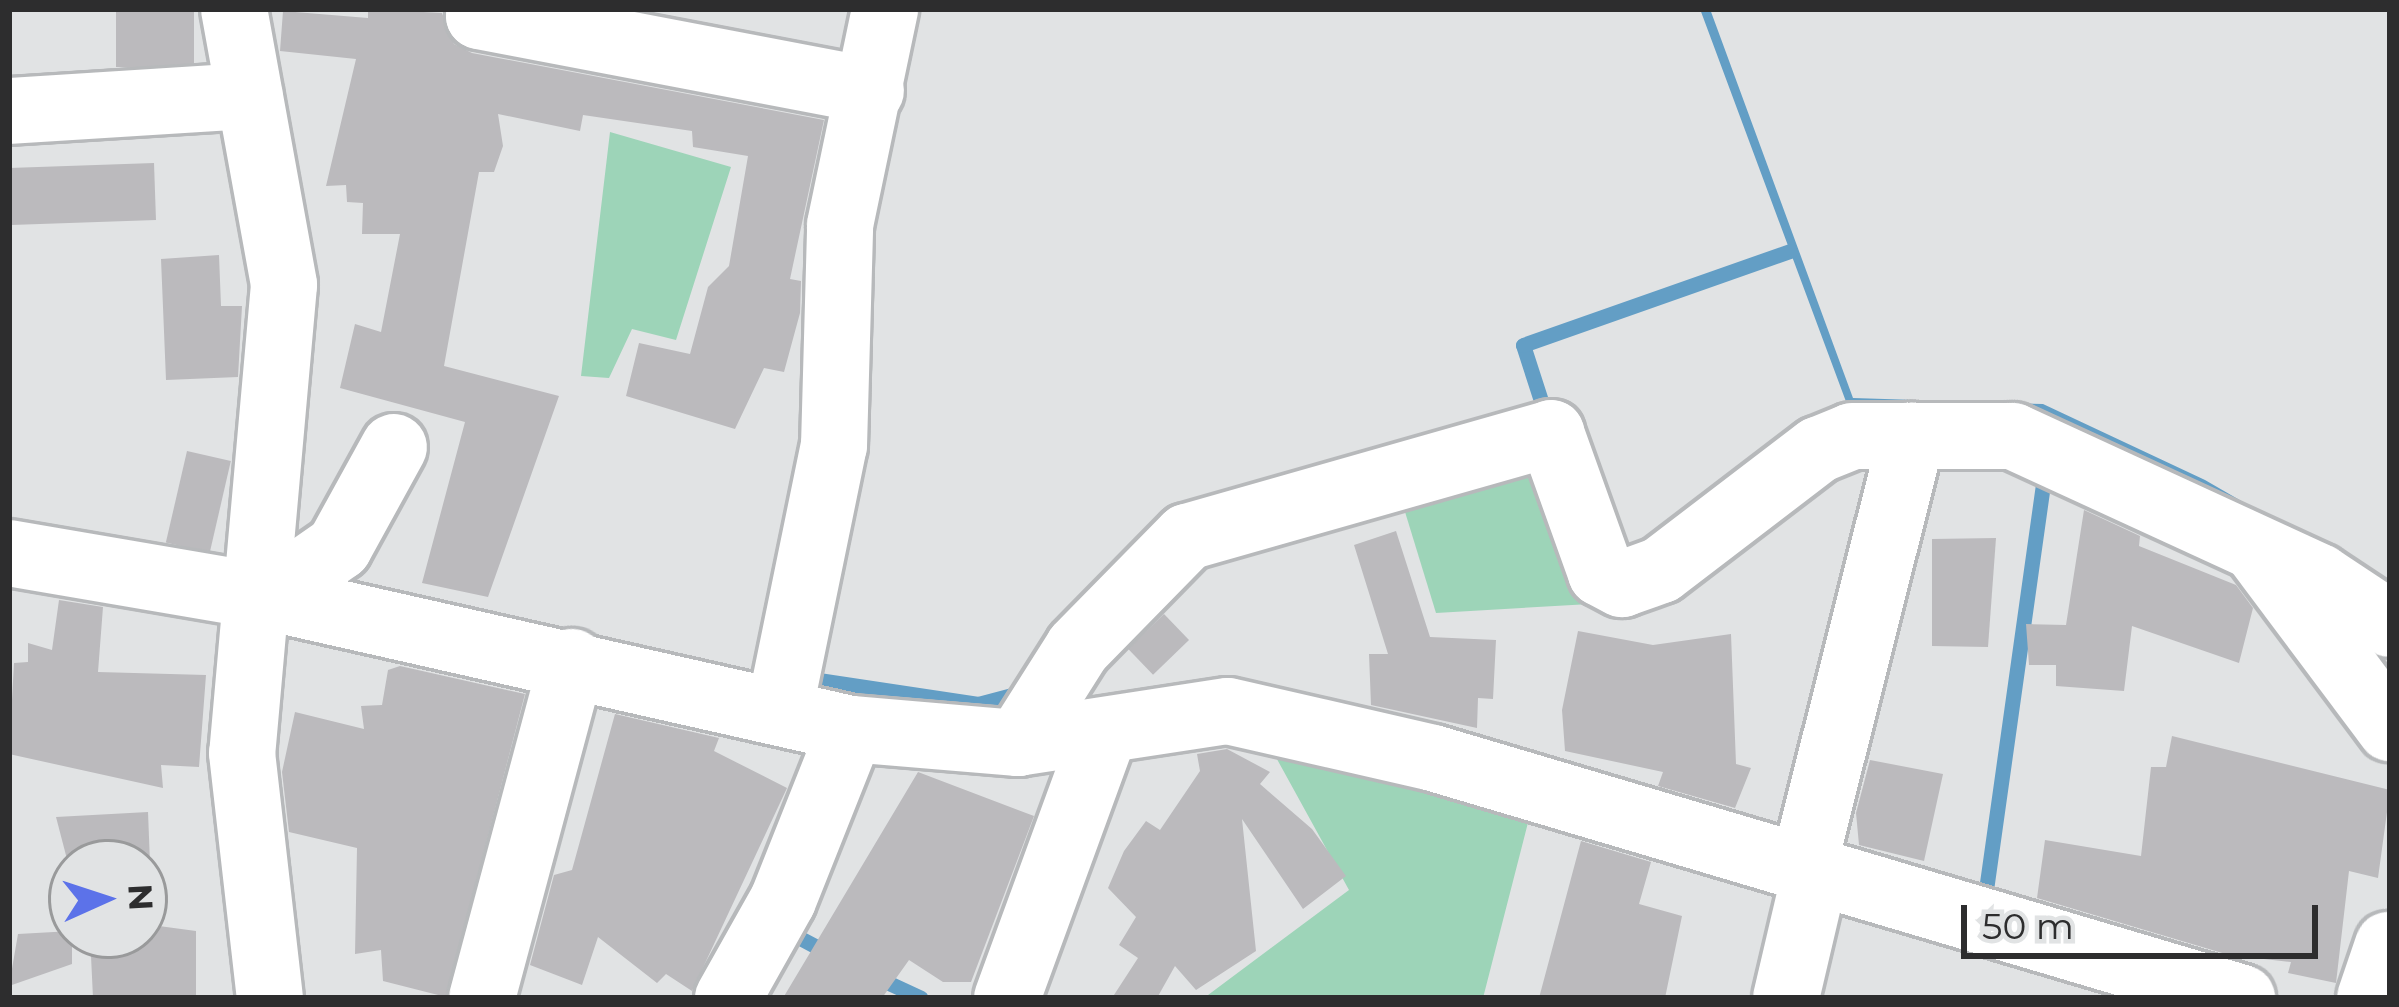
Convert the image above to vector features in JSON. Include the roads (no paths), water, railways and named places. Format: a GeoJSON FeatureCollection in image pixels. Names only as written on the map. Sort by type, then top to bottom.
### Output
{"type":"FeatureCollection","features":[{"type":"Feature","properties":{"kind":"street"},"geometry":{"type":"LineString","coordinates":[[235,9],[284,286],[260,595],[242,754],[270,998]]}},
{"type":"Feature","properties":{"kind":"street"},"geometry":{"type":"LineString","coordinates":[[480,9],[871,91]]}},
{"type":"Feature","properties":{"kind":"street"},"geometry":{"type":"LineString","coordinates":[[780,708],[834,446],[840,225],[885,9]]}},
{"type":"Feature","properties":{"kind":"street"},"geometry":{"type":"LineString","coordinates":[[9,111],[250,96]]}},
{"type":"Feature","properties":{"kind":"street"},"geometry":{"type":"LineString","coordinates":[[1018,743],[1078,648],[1187,537],[1551,433],[1601,574],[1622,584],[1661,570],[1818,450],[1852,436],[1912,436],[2049,445],[2254,546],[2390,624]]}},
{"type":"Feature","properties":{"kind":"street"},"geometry":{"type":"LineString","coordinates":[[1786,998],[1809,872],[1912,436]]}},
{"type":"Feature","properties":{"kind":"street"},"geometry":{"type":"LineString","coordinates":[[260,595],[339,547],[394,447]]}},
{"type":"Feature","properties":{"kind":"street"},"geometry":{"type":"LineString","coordinates":[[2254,546],[2390,728]]}},
{"type":"Feature","properties":{"kind":"street"},"geometry":{"type":"LineString","coordinates":[[9,553],[260,595],[780,708],[851,729],[1018,743],[1228,711],[1433,758],[2242,998]]}},
{"type":"Feature","properties":{"kind":"street"},"geometry":{"type":"LineString","coordinates":[[482,998],[572,662]]}},
{"type":"Feature","properties":{"kind":"street"},"geometry":{"type":"LineString","coordinates":[[728,998],[783,900],[851,729]]}},
{"type":"Feature","properties":{"kind":"street"},"geometry":{"type":"LineString","coordinates":[[1006,998],[1105,730]]}},
{"type":"Feature","properties":{"kind":"water"},"geometry":{"type":"Polygon","coordinates":[[[1700,9],[1710,9],[1853,398],[2043,404],[2205,480],[2390,587],[2042,413],[1848,407],[1700,9]]]}},
{"type":"Feature","properties":{"kind":"waterway"},"geometry":{"type":"LineString","coordinates":[[1534,413],[1544,410],[1523,345],[1790,251]]}},
{"type":"Feature","properties":{"kind":"waterway"},"geometry":{"type":"LineString","coordinates":[[1985,897],[2044,476]]}},
{"type":"Feature","properties":{"kind":"waterway"},"geometry":{"type":"LineString","coordinates":[[805,678],[978,704],[1019,693]]}},
{"type":"Feature","properties":{"kind":"waterway"},"geometry":{"type":"LineString","coordinates":[[783,929],[830,954]]}},
{"type":"Feature","properties":{"kind":"waterway"},"geometry":{"type":"LineString","coordinates":[[878,978],[921,998]]}}]}
